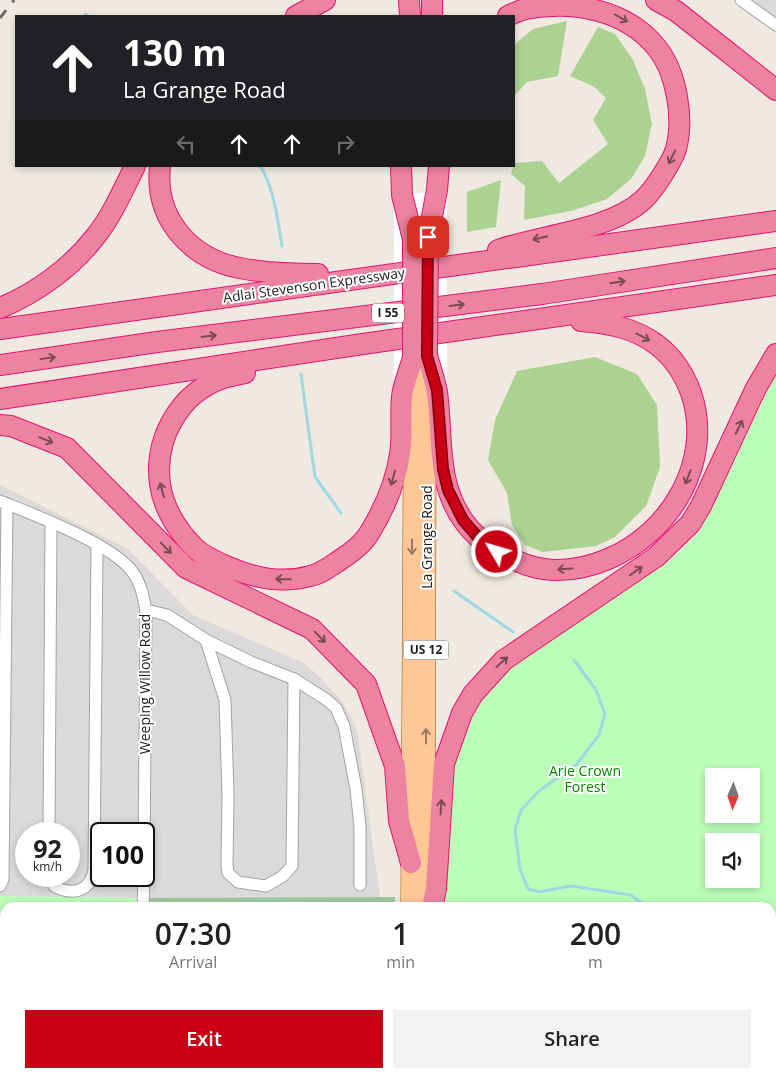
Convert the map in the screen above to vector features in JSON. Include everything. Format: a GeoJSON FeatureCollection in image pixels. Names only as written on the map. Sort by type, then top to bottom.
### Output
{"type":"FeatureCollection","features":[{"type":"Feature","properties":{"kind":"highway"},"geometry":{"type":"LineString","coordinates":[[298,15],[325,0]]}},
{"type":"Feature","properties":{"kind":"highway"},"geometry":{"type":"LineString","coordinates":[[409,0],[410,15]]}},
{"type":"Feature","properties":{"kind":"highway"},"geometry":{"type":"LineString","coordinates":[[432,0],[432,15]]}},
{"type":"Feature","properties":{"kind":"highway"},"geometry":{"type":"LineString","coordinates":[[656,0],[676,11],[776,90]]}},
{"type":"Feature","properties":{"kind":"highway"},"geometry":{"type":"LineString","coordinates":[[460,266],[478,256],[508,246],[574,231],[618,216],[643,200],[665,171],[676,150],[680,122],[678,96],[669,70],[658,48],[641,32],[621,17],[595,6],[567,1],[539,4],[511,15]]}},
{"type":"Feature","properties":{"kind":"highway"},"geometry":{"type":"LineString","coordinates":[[0,308],[18,300],[47,282],[78,256],[96,236],[117,203],[134,167]]}},
{"type":"Feature","properties":{"kind":"highway"},"geometry":{"type":"LineString","coordinates":[[160,167],[160,192],[170,222],[179,235],[189,244],[219,262],[244,269],[274,273],[375,276]]}},
{"type":"Feature","properties":{"kind":"highway"},"geometry":{"type":"LineString","coordinates":[[402,167],[420,193]]}},
{"type":"Feature","properties":{"kind":"highway"},"geometry":{"type":"LineString","coordinates":[[412,167],[420,193],[420,393],[448,490],[463,520],[476,535],[497,552],[519,562],[543,569],[566,570],[603,561],[640,542],[662,522],[681,494],[694,462],[696,433],[695,408],[688,385],[678,366],[655,343],[616,326],[601,322],[580,321],[509,324]]}},
{"type":"Feature","properties":{"kind":"highway"},"geometry":{"type":"LineString","coordinates":[[420,193],[429,167]]}},
{"type":"Feature","properties":{"kind":"highway"},"geometry":{"type":"LineString","coordinates":[[420,193],[438,167]]}},
{"type":"Feature","properties":{"kind":"highway","name":"Adlai Stevenson Expressway"},"geometry":{"type":"LineString","coordinates":[[0,330],[776,221]]}},
{"type":"Feature","properties":{"kind":"highway","name":"I 55"},"geometry":{"type":"LineString","coordinates":[[0,365],[157,342],[542,294],[776,258]]}},
{"type":"Feature","properties":{"kind":"highway"},"geometry":{"type":"LineString","coordinates":[[0,399],[356,345],[776,285]]}},
{"type":"Feature","properties":{"kind":"highway"},"geometry":{"type":"LineString","coordinates":[[356,345],[221,379],[194,396],[173,417],[163,438],[160,458],[160,484],[177,528],[195,548],[218,562],[243,573],[270,579],[297,579],[312,576],[350,554],[369,534],[389,495],[420,393],[420,356]]}},
{"type":"Feature","properties":{"kind":"highway"},"geometry":{"type":"LineString","coordinates":[[433,902],[436,889],[444,764],[462,713],[473,694],[504,660],[656,557],[690,524],[701,506],[768,364],[776,354]]}},
{"type":"Feature","properties":{"kind":"highway"},"geometry":{"type":"LineString","coordinates":[[0,424],[11,426],[67,448],[186,568],[312,629],[366,684],[395,766],[400,821],[411,864]]}},
{"type":"Feature","properties":{"kind":"main road","name":"La Grange Road"},"geometry":{"type":"LineString","coordinates":[[410,902],[420,393]]}},
{"type":"Feature","properties":{"kind":"main road","name":"La Grange Road"},"geometry":{"type":"LineString","coordinates":[[420,393],[427,902]]}},
{"type":"Feature","properties":{"kind":"street"},"geometry":{"type":"LineString","coordinates":[[741,0],[776,25]]}},
{"type":"Feature","properties":{"kind":"street"},"geometry":{"type":"LineString","coordinates":[[0,886],[3,879],[3,503]]}},
{"type":"Feature","properties":{"kind":"street","name":"Weeping Willow Road"},"geometry":{"type":"LineString","coordinates":[[3,503],[51,522],[98,546],[122,561],[132,571],[141,588],[146,610],[144,822]]}},
{"type":"Feature","properties":{"kind":"street"},"geometry":{"type":"LineString","coordinates":[[49,822],[51,522]]}},
{"type":"Feature","properties":{"kind":"street"},"geometry":{"type":"LineString","coordinates":[[56,887],[65,891],[75,891],[83,888],[90,883],[94,870],[98,546]]}},
{"type":"Feature","properties":{"kind":"street"},"geometry":{"type":"LineString","coordinates":[[146,610],[167,615],[206,640],[251,662],[294,679],[328,700],[336,708],[344,726],[356,789],[360,826],[360,885]]}},
{"type":"Feature","properties":{"kind":"street"},"geometry":{"type":"LineString","coordinates":[[206,640],[225,700],[228,794],[227,865],[228,873],[238,882],[266,886],[283,876],[292,866],[294,679]]}},
{"type":"Feature","properties":{"kind":"street"},"geometry":{"type":"LineString","coordinates":[[143,902],[144,887]]}},
{"type":"Feature","properties":{"kind":"shaded area"},"geometry":{"type":"Polygon","coordinates":[[[748,0],[776,0],[776,21],[748,0]]]}},
{"type":"Feature","properties":{"kind":"shaded area"},"geometry":{"type":"Polygon","coordinates":[[[0,485],[128,549],[193,615],[304,663],[320,677],[344,704],[357,730],[380,897],[149,898],[0,896],[0,485]]]}},
{"type":"Feature","properties":{"kind":"green space"},"geometry":{"type":"Polygon","coordinates":[[[567,21],[558,76],[527,82],[515,95],[515,44],[533,29],[567,21]]]}},
{"type":"Feature","properties":{"kind":"green space"},"geometry":{"type":"Polygon","coordinates":[[[598,27],[615,34],[633,60],[645,89],[652,124],[645,156],[631,179],[607,199],[571,211],[524,220],[525,186],[511,174],[515,163],[542,161],[559,183],[608,144],[593,120],[606,98],[593,86],[570,76],[598,27]]]}},
{"type":"Feature","properties":{"kind":"green space"},"geometry":{"type":"Polygon","coordinates":[[[501,180],[496,227],[467,232],[467,192],[501,180]]]}},
{"type":"Feature","properties":{"kind":"green space"},"geometry":{"type":"Polygon","coordinates":[[[595,357],[637,374],[657,405],[660,467],[646,506],[615,537],[596,546],[543,552],[525,545],[512,525],[507,493],[488,460],[495,420],[517,371],[595,357]]]}},
{"type":"Feature","properties":{"kind":"green space","name":"Arie Crown Forest"},"geometry":{"type":"Polygon","coordinates":[[[776,374],[776,902],[443,902],[446,839],[454,760],[487,689],[516,663],[678,553],[699,532],[776,374]]]}},
{"type":"Feature","properties":{"kind":"green space"},"geometry":{"type":"Polygon","coordinates":[[[0,896],[135,898],[135,902],[0,902],[0,896]]]}},
{"type":"Feature","properties":{"kind":"green space"},"geometry":{"type":"Polygon","coordinates":[[[395,897],[395,902],[149,902],[149,898],[395,897]]]}},
{"type":"Feature","properties":{"kind":"pier"},"geometry":{"type":"Polygon","coordinates":[[[447,189],[447,389],[394,396],[394,197],[447,189]]]}},
{"type":"Feature","properties":{"kind":"waterway"},"geometry":{"type":"LineString","coordinates":[[261,167],[272,194],[282,246]]}},
{"type":"Feature","properties":{"kind":"waterway"},"geometry":{"type":"LineString","coordinates":[[301,374],[315,477],[341,513]]}},
{"type":"Feature","properties":{"kind":"waterway"},"geometry":{"type":"LineString","coordinates":[[454,591],[513,632]]}},
{"type":"Feature","properties":{"kind":"waterway"},"geometry":{"type":"LineString","coordinates":[[574,660],[596,690],[605,714],[599,735],[577,764],[539,791],[521,810],[515,830],[520,869],[528,889],[539,892],[571,886],[631,895],[640,902]]}},
{"type":"Feature","properties":{"kind":"railway"},"geometry":{"type":"LineString","coordinates":[[0,18],[14,0]]}},
{"type":"Feature","properties":{"kind":"route"},"geometry":{"type":"LineString","coordinates":[[428,237],[427,356],[437,390],[443,469],[448,490],[463,520],[476,535],[497,552]]}}]}
